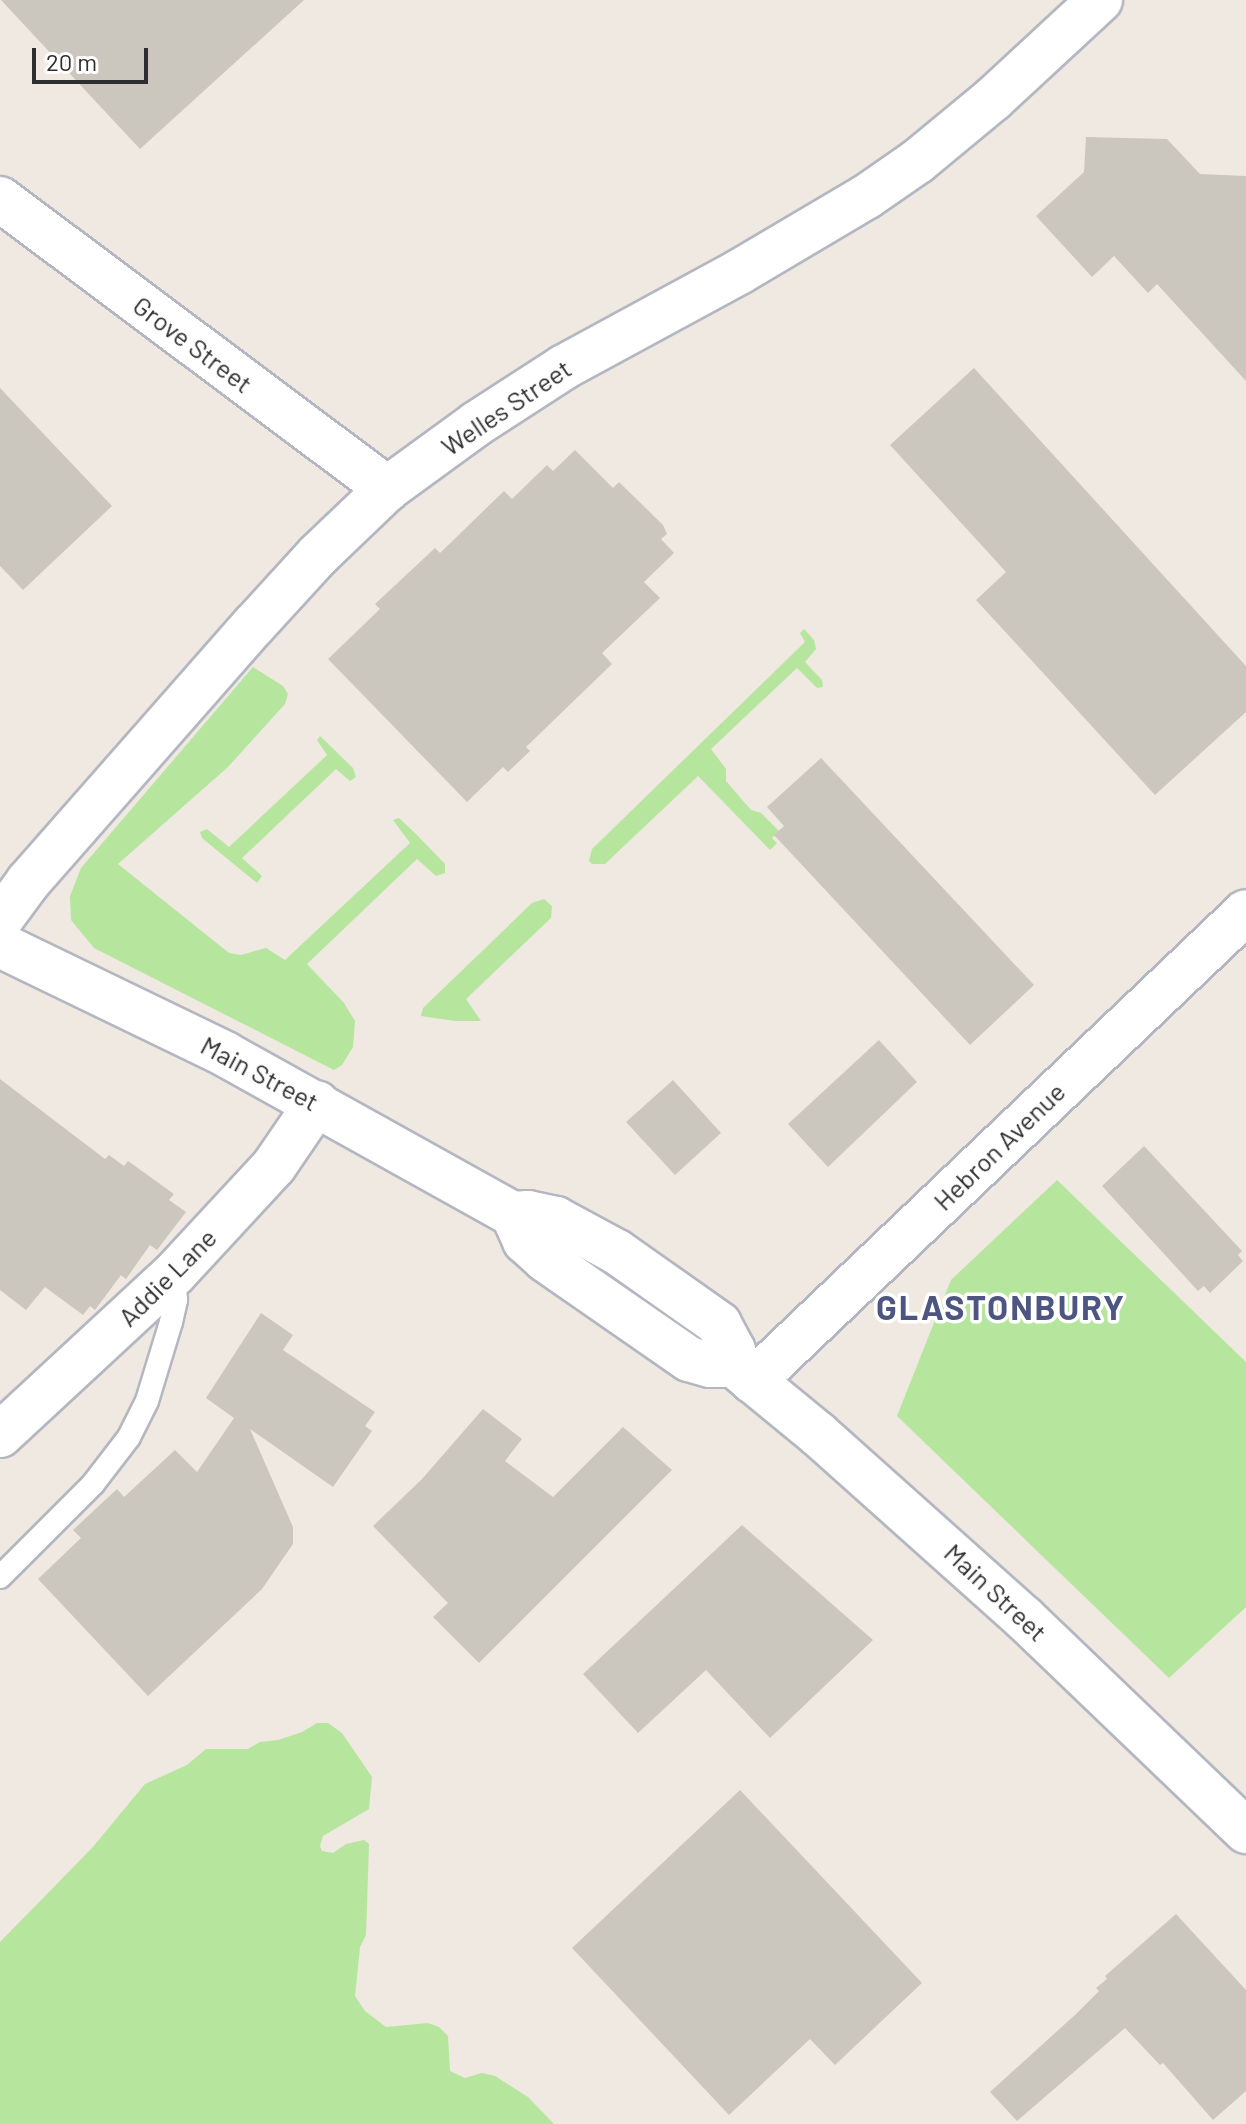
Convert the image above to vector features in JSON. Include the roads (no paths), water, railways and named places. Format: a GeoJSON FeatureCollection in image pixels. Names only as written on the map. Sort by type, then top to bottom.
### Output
{"type":"FeatureCollection","features":[{"type":"Feature","properties":{"kind":"street","name":"Welles Street"},"geometry":{"type":"LineString","coordinates":[[0,920],[28,882],[254,625],[318,555],[387,489],[476,424],[564,367],[739,272],[866,197],[918,161],[993,99],[1100,0]]}},
{"type":"Feature","properties":{"kind":"street","name":"Grove Street"},"geometry":{"type":"LineString","coordinates":[[0,199],[387,489]]}},
{"type":"Feature","properties":{"kind":"street","name":"Hebron Avenue"},"geometry":{"type":"LineString","coordinates":[[744,1373],[1246,912]]}},
{"type":"Feature","properties":{"kind":"street","name":"Main Street"},"geometry":{"type":"LineString","coordinates":[[0,945],[225,1054],[513,1214],[528,1213],[556,1219],[664,1282],[719,1324],[744,1373],[934,1534],[1115,1702],[1246,1831]]}},
{"type":"Feature","properties":{"kind":"street","name":"Addie Lane"},"geometry":{"type":"LineString","coordinates":[[0,1435],[174,1274],[274,1166],[317,1103]]}},
{"type":"Feature","properties":{"kind":"lane"},"geometry":{"type":"LineString","coordinates":[[0,1577],[93,1484],[129,1437],[147,1401],[171,1322],[176,1300],[174,1274]]}},
{"type":"Feature","properties":{"kind":"district","name":"GLASTONBURY"},"geometry":{"type":"Point","coordinates":[1001,1307]}}]}
